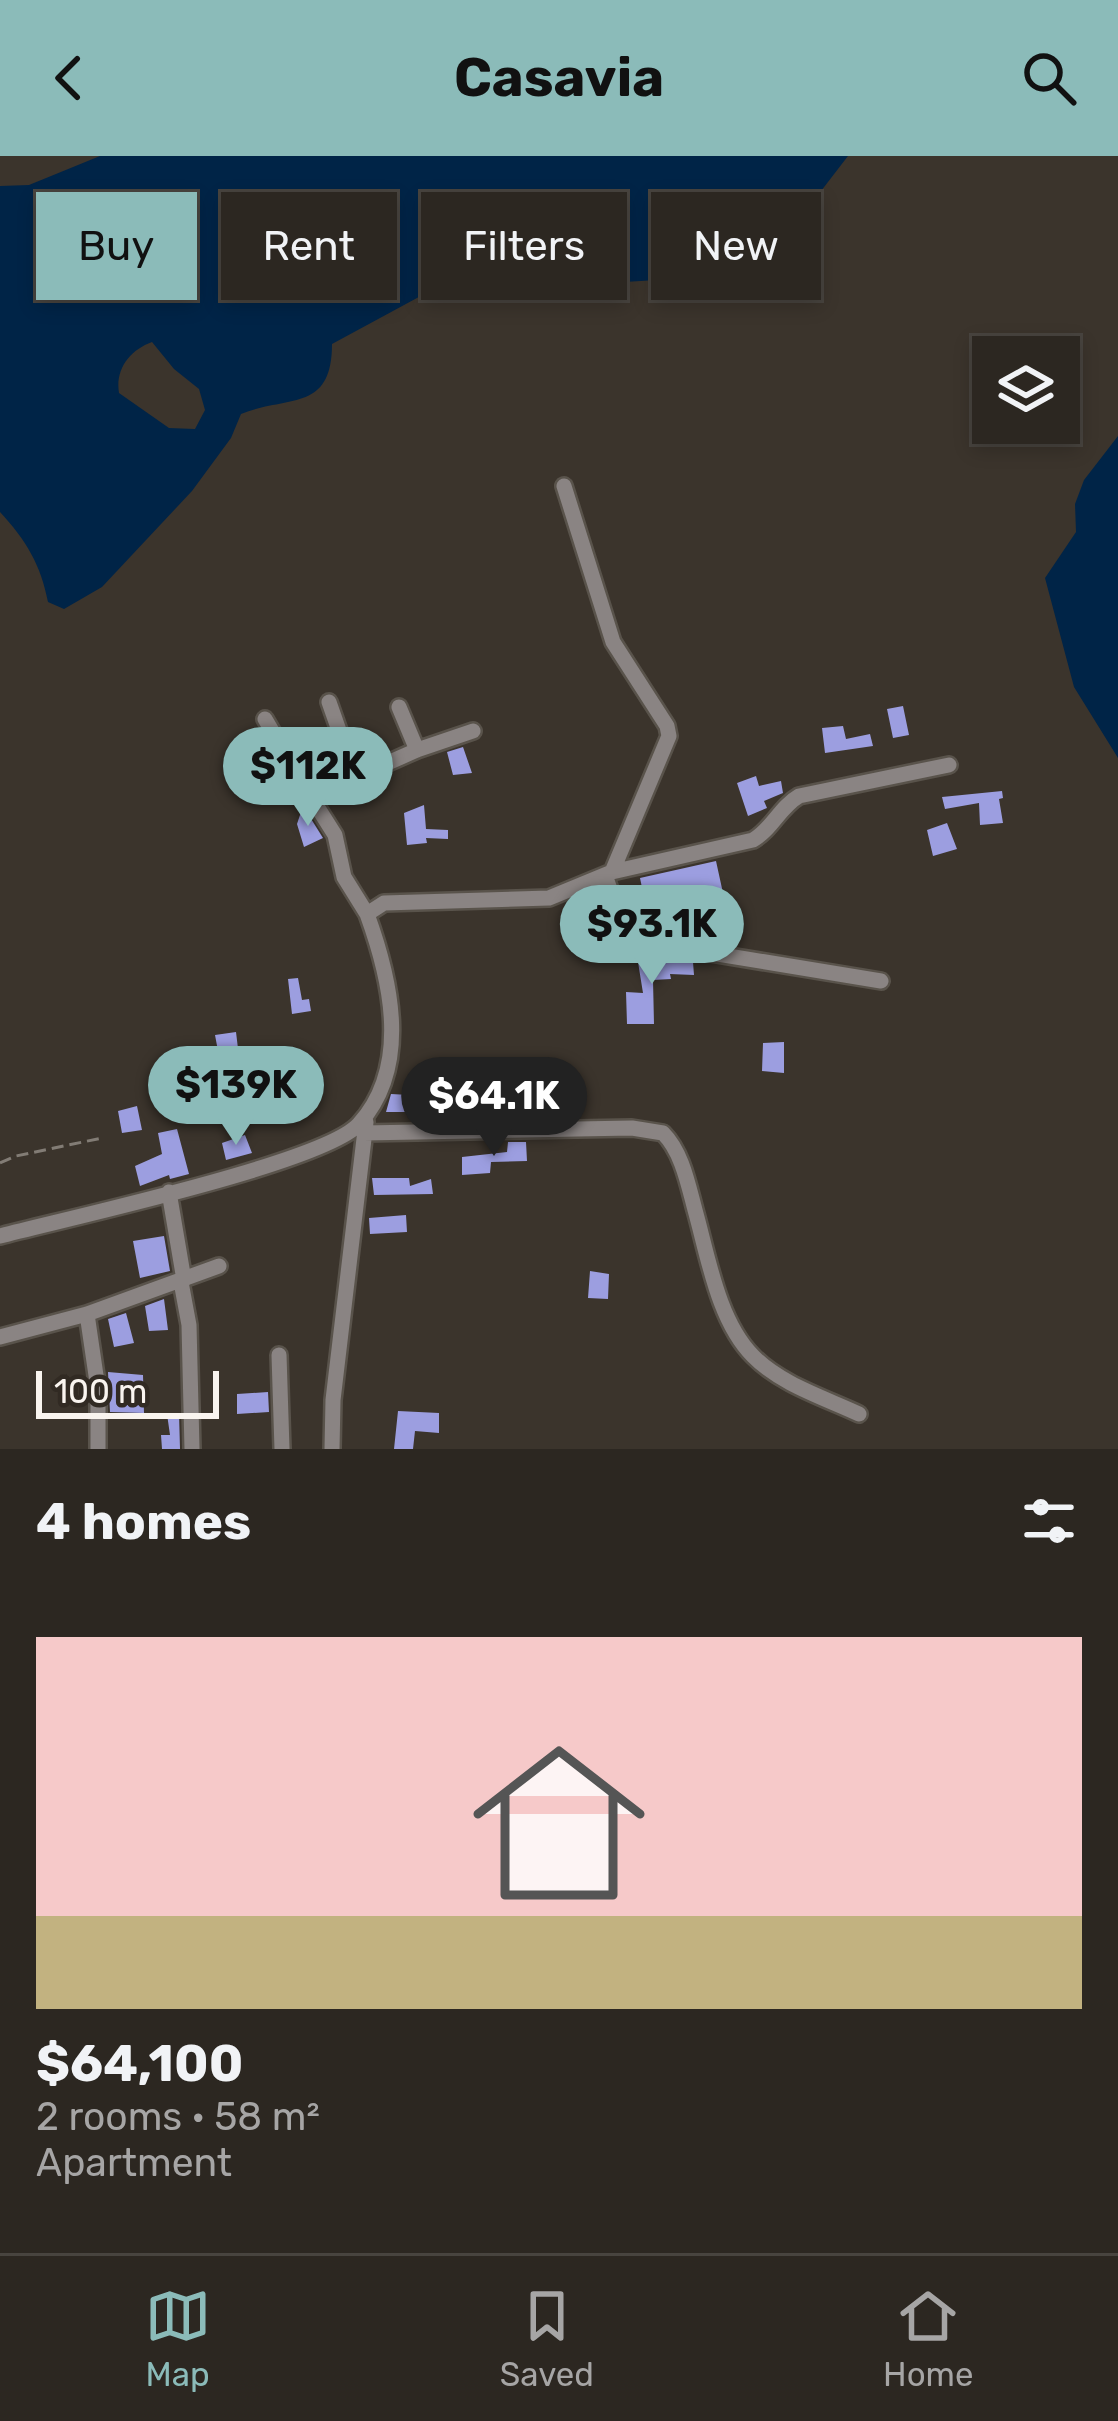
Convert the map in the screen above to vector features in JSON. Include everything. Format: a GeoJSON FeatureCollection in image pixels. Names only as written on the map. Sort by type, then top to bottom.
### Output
{"type":"FeatureCollection","features":[{"type":"Feature","properties":{"kind":"street"},"geometry":{"type":"LineString","coordinates":[[563,486],[613,642],[669,736],[608,874],[620,921],[638,940],[881,981]]}},
{"type":"Feature","properties":{"kind":"street"},"geometry":{"type":"LineString","coordinates":[[329,702],[355,776]]}},
{"type":"Feature","properties":{"kind":"street"},"geometry":{"type":"LineString","coordinates":[[400,707],[416,750]]}},
{"type":"Feature","properties":{"kind":"street"},"geometry":{"type":"LineString","coordinates":[[266,719],[335,835],[344,877],[368,914],[385,967],[392,1019],[388,1067],[364,1132],[333,1400],[332,1449]]}},
{"type":"Feature","properties":{"kind":"street"},"geometry":{"type":"LineString","coordinates":[[311,797],[416,750],[473,731]]}},
{"type":"Feature","properties":{"kind":"street"},"geometry":{"type":"LineString","coordinates":[[368,914],[384,902],[395,901],[549,898],[608,874],[753,840],[786,803],[799,796],[949,765]]}},
{"type":"Feature","properties":{"kind":"street"},"geometry":{"type":"LineString","coordinates":[[0,1236],[302,1154],[350,1132],[367,1114]]}},
{"type":"Feature","properties":{"kind":"street"},"geometry":{"type":"LineString","coordinates":[[364,1132],[644,1128],[663,1133],[682,1166],[713,1274],[752,1356],[783,1378],[859,1414]]}},
{"type":"Feature","properties":{"kind":"street"},"geometry":{"type":"LineString","coordinates":[[169,1192],[189,1325],[192,1449]]}},
{"type":"Feature","properties":{"kind":"street"},"geometry":{"type":"LineString","coordinates":[[0,1337],[87,1314],[219,1266]]}},
{"type":"Feature","properties":{"kind":"street"},"geometry":{"type":"LineString","coordinates":[[87,1314],[98,1390],[98,1449]]}},
{"type":"Feature","properties":{"kind":"street"},"geometry":{"type":"LineString","coordinates":[[280,1355],[282,1449]]}},
{"type":"Feature","properties":{"kind":"path"},"geometry":{"type":"LineString","coordinates":[[0,1163],[103,1138]]}},
{"type":"Feature","properties":{"kind":"water"},"geometry":{"type":"Polygon","coordinates":[[[100,156],[848,156],[820,192],[651,192],[651,280],[627,282],[627,192],[421,192],[421,296],[332,344],[330,366],[315,391],[241,414],[231,438],[192,491],[102,587],[64,609],[48,602],[31,554],[0,512],[0,186],[29,185],[100,156]],[[152,342],[137,350],[119,376],[119,393],[169,428],[195,429],[205,410],[199,389],[152,342]]]}},
{"type":"Feature","properties":{"kind":"water"},"geometry":{"type":"Polygon","coordinates":[[[1118,436],[1118,758],[1074,687],[1045,578],[1076,532],[1075,504],[1084,480],[1118,436]]]}},
{"type":"Feature","properties":{"kind":"building"},"geometry":{"type":"Polygon","coordinates":[[[903,706],[909,735],[893,738],[887,709],[903,706]]]}},
{"type":"Feature","properties":{"kind":"building"},"geometry":{"type":"Polygon","coordinates":[[[843,726],[846,739],[870,734],[873,746],[825,753],[822,728],[843,726]]]}},
{"type":"Feature","properties":{"kind":"building"},"geometry":{"type":"Polygon","coordinates":[[[463,747],[472,773],[453,775],[447,752],[463,747]]]}},
{"type":"Feature","properties":{"kind":"building"},"geometry":{"type":"Polygon","coordinates":[[[756,776],[759,786],[781,781],[783,793],[764,801],[767,808],[748,816],[737,783],[756,776]]]}},
{"type":"Feature","properties":{"kind":"building"},"geometry":{"type":"Polygon","coordinates":[[[1002,791],[1003,823],[980,825],[979,803],[945,809],[942,797],[1002,791]]]}},
{"type":"Feature","properties":{"kind":"building"},"geometry":{"type":"Polygon","coordinates":[[[424,805],[426,829],[448,830],[448,839],[426,838],[427,843],[407,845],[404,813],[424,805]]]}},
{"type":"Feature","properties":{"kind":"building"},"geometry":{"type":"Polygon","coordinates":[[[303,806],[323,838],[304,847],[297,824],[303,806]]]}},
{"type":"Feature","properties":{"kind":"building"},"geometry":{"type":"Polygon","coordinates":[[[947,823],[957,849],[933,856],[927,830],[947,823]]]}},
{"type":"Feature","properties":{"kind":"building"},"geometry":{"type":"Polygon","coordinates":[[[716,861],[728,916],[651,928],[650,924],[641,926],[632,915],[630,909],[646,907],[640,878],[716,861]]]}},
{"type":"Feature","properties":{"kind":"building"},"geometry":{"type":"Polygon","coordinates":[[[668,958],[693,962],[694,975],[670,974],[671,979],[653,980],[654,1024],[627,1024],[626,992],[643,993],[638,962],[668,958]]]}},
{"type":"Feature","properties":{"kind":"building"},"geometry":{"type":"Polygon","coordinates":[[[298,978],[302,1000],[309,999],[311,1011],[292,1014],[288,979],[298,978]]]}},
{"type":"Feature","properties":{"kind":"building"},"geometry":{"type":"Polygon","coordinates":[[[236,1032],[240,1065],[226,1067],[224,1050],[218,1051],[215,1035],[236,1032]]]}},
{"type":"Feature","properties":{"kind":"building"},"geometry":{"type":"Polygon","coordinates":[[[784,1042],[784,1073],[762,1071],[763,1043],[784,1042]]]}},
{"type":"Feature","properties":{"kind":"building"},"geometry":{"type":"Polygon","coordinates":[[[391,1094],[447,1097],[444,1119],[425,1118],[426,1112],[386,1112],[391,1094]]]}},
{"type":"Feature","properties":{"kind":"building"},"geometry":{"type":"Polygon","coordinates":[[[137,1106],[142,1130],[122,1133],[118,1111],[137,1106]]]}},
{"type":"Feature","properties":{"kind":"building"},"geometry":{"type":"Polygon","coordinates":[[[177,1129],[189,1174],[170,1179],[169,1175],[140,1186],[135,1166],[162,1154],[158,1133],[177,1129]]]}},
{"type":"Feature","properties":{"kind":"building"},"geometry":{"type":"Polygon","coordinates":[[[245,1135],[252,1153],[226,1160],[222,1143],[245,1135]]]}},
{"type":"Feature","properties":{"kind":"building"},"geometry":{"type":"Polygon","coordinates":[[[508,1142],[526,1142],[527,1161],[491,1162],[490,1173],[462,1175],[462,1157],[507,1152],[508,1142]]]}},
{"type":"Feature","properties":{"kind":"building"},"geometry":{"type":"Polygon","coordinates":[[[372,1178],[409,1178],[410,1186],[431,1179],[433,1194],[374,1195],[372,1178]]]}},
{"type":"Feature","properties":{"kind":"building"},"geometry":{"type":"Polygon","coordinates":[[[406,1215],[407,1232],[370,1234],[369,1218],[406,1215]]]}},
{"type":"Feature","properties":{"kind":"building"},"geometry":{"type":"Polygon","coordinates":[[[164,1236],[170,1271],[140,1278],[133,1241],[164,1236]]]}},
{"type":"Feature","properties":{"kind":"building"},"geometry":{"type":"Polygon","coordinates":[[[590,1271],[609,1274],[608,1299],[588,1298],[590,1271]]]}},
{"type":"Feature","properties":{"kind":"building"},"geometry":{"type":"Polygon","coordinates":[[[164,1299],[168,1330],[149,1331],[145,1306],[164,1299]]]}},
{"type":"Feature","properties":{"kind":"building"},"geometry":{"type":"Polygon","coordinates":[[[126,1313],[134,1343],[114,1347],[108,1319],[126,1313]]]}},
{"type":"Feature","properties":{"kind":"building"},"geometry":{"type":"Polygon","coordinates":[[[108,1372],[143,1375],[144,1413],[110,1412],[108,1372]]]}},
{"type":"Feature","properties":{"kind":"building"},"geometry":{"type":"Polygon","coordinates":[[[268,1392],[269,1412],[237,1414],[237,1394],[268,1392]]]}},
{"type":"Feature","properties":{"kind":"building"},"geometry":{"type":"Polygon","coordinates":[[[398,1411],[439,1413],[439,1433],[415,1431],[413,1449],[394,1449],[398,1411]]]}},
{"type":"Feature","properties":{"kind":"building"},"geometry":{"type":"Polygon","coordinates":[[[179,1413],[180,1449],[162,1449],[161,1435],[170,1435],[167,1414],[179,1413]]]}}]}
